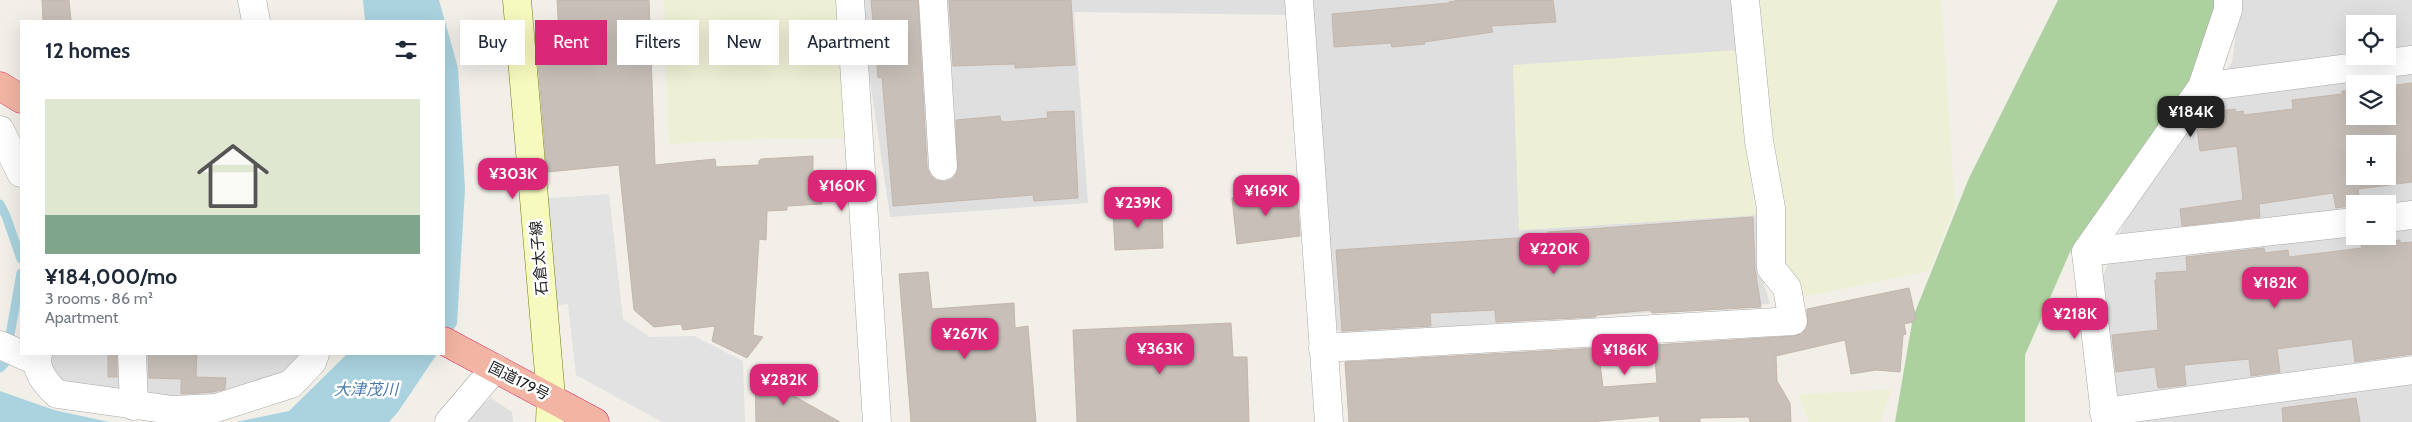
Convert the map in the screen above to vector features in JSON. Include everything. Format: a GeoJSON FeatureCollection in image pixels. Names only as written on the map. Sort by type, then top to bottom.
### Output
{"type":"FeatureCollection","features":[{"type":"Feature","properties":{"kind":"highway"},"geometry":{"type":"LineString","coordinates":[[0,86],[20,97]]}},
{"type":"Feature","properties":{"kind":"highway","name":"国道179号"},"geometry":{"type":"LineString","coordinates":[[445,342],[486,364],[551,410],[594,422]]}},
{"type":"Feature","properties":{"kind":"main road","name":"石倉太子線"},"geometry":{"type":"LineString","coordinates":[[517,0],[551,410]]}},
{"type":"Feature","properties":{"kind":"street"},"geometry":{"type":"LineString","coordinates":[[252,0],[256,20]]}},
{"type":"Feature","properties":{"kind":"street"},"geometry":{"type":"LineString","coordinates":[[850,0],[877,422]]}},
{"type":"Feature","properties":{"kind":"street"},"geometry":{"type":"LineString","coordinates":[[933,0],[943,166]]}},
{"type":"Feature","properties":{"kind":"street"},"geometry":{"type":"LineString","coordinates":[[1299,0],[1329,422]]}},
{"type":"Feature","properties":{"kind":"street"},"geometry":{"type":"LineString","coordinates":[[1323,348],[1793,321],[1787,288],[1771,268],[1771,208],[1759,141],[1745,0]]}},
{"type":"Feature","properties":{"kind":"street"},"geometry":{"type":"LineString","coordinates":[[2228,0],[2228,10],[2202,87],[2086,252],[2105,417],[2412,370]]}},
{"type":"Feature","properties":{"kind":"street"},"geometry":{"type":"LineString","coordinates":[[2202,87],[2412,60]]}},
{"type":"Feature","properties":{"kind":"street"},"geometry":{"type":"LineString","coordinates":[[0,130],[20,171]]}},
{"type":"Feature","properties":{"kind":"street"},"geometry":{"type":"LineString","coordinates":[[2396,217],[2412,215]]}},
{"type":"Feature","properties":{"kind":"street"},"geometry":{"type":"LineString","coordinates":[[2086,252],[2346,223]]}},
{"type":"Feature","properties":{"kind":"street"},"geometry":{"type":"LineString","coordinates":[[0,344],[20,352]]}},
{"type":"Feature","properties":{"kind":"street"},"geometry":{"type":"LineString","coordinates":[[132,355],[134,406]]}},
{"type":"Feature","properties":{"kind":"street"},"geometry":{"type":"LineString","coordinates":[[37,358],[46,383],[57,394],[173,410],[216,408],[291,384],[312,362],[315,355]]}},
{"type":"Feature","properties":{"kind":"street"},"geometry":{"type":"LineString","coordinates":[[449,422],[486,364]]}},
{"type":"Feature","properties":{"kind":"shaded area"},"geometry":{"type":"Polygon","coordinates":[[[862,0],[1285,0],[1286,15],[1074,12],[1088,203],[890,217],[868,65],[908,65],[908,20],[863,20],[862,0]]]}},
{"type":"Feature","properties":{"kind":"shaded area"},"geometry":{"type":"Polygon","coordinates":[[[1309,0],[1736,0],[1740,50],[1519,230],[1756,215],[1760,271],[1770,304],[1344,334],[1337,329],[1309,0]]]}},
{"type":"Feature","properties":{"kind":"shaded area"},"geometry":{"type":"Polygon","coordinates":[[[2240,0],[2412,0],[2412,422],[2121,422],[2101,281],[2127,215],[2232,62],[2240,0]]]}},
{"type":"Feature","properties":{"kind":"shaded area"},"geometry":{"type":"Polygon","coordinates":[[[609,194],[623,319],[650,337],[694,336],[743,361],[745,422],[662,422],[576,375],[568,304],[555,306],[537,199],[609,194]]]}},
{"type":"Feature","properties":{"kind":"shaded area"},"geometry":{"type":"Polygon","coordinates":[[[47,355],[302,355],[270,384],[212,402],[68,390],[46,369],[47,355]]]}},
{"type":"Feature","properties":{"kind":"shaded area"},"geometry":{"type":"Polygon","coordinates":[[[491,398],[512,412],[513,422],[460,422],[491,398]]]}},
{"type":"Feature","properties":{"kind":"green space"},"geometry":{"type":"Polygon","coordinates":[[[664,0],[844,0],[846,20],[789,20],[789,65],[851,65],[858,138],[760,139],[669,144],[666,65],[699,65],[699,20],[665,20],[664,0]]]}},
{"type":"Feature","properties":{"kind":"green space"},"geometry":{"type":"Polygon","coordinates":[[[1758,0],[1941,0],[1955,206],[1929,271],[1803,297],[1784,265],[1758,0]]]}},
{"type":"Feature","properties":{"kind":"green space"},"geometry":{"type":"Polygon","coordinates":[[[2058,0],[2220,0],[2191,83],[2070,252],[2025,355],[2025,422],[1895,422],[1913,317],[1969,178],[2058,0]]]}},
{"type":"Feature","properties":{"kind":"green space"},"geometry":{"type":"Polygon","coordinates":[[[1740,50],[1742,122],[1756,215],[1519,230],[1513,65],[1740,50]]]}},
{"type":"Feature","properties":{"kind":"green space"},"geometry":{"type":"Polygon","coordinates":[[[1891,390],[1880,422],[1809,422],[1799,394],[1891,390]]]}},
{"type":"Feature","properties":{"kind":"water"},"geometry":{"type":"Polygon","coordinates":[[[363,0],[439,0],[445,20],[365,20],[363,0]]]}},
{"type":"Feature","properties":{"kind":"water"},"geometry":{"type":"Polygon","coordinates":[[[445,21],[458,68],[465,189],[457,324],[445,342],[445,21]]]}},
{"type":"Feature","properties":{"kind":"water","name":"大津茂川"},"geometry":{"type":"Polygon","coordinates":[[[346,355],[436,355],[398,412],[389,422],[236,422],[289,411],[346,355]]]}},
{"type":"Feature","properties":{"kind":"water"},"geometry":{"type":"Polygon","coordinates":[[[0,391],[54,410],[109,422],[0,422],[0,391]]]}},
{"type":"Feature","properties":{"kind":"building"},"geometry":{"type":"Polygon","coordinates":[[[42,0],[69,0],[71,20],[43,20],[42,0]]]}},
{"type":"Feature","properties":{"kind":"building"},"geometry":{"type":"Polygon","coordinates":[[[557,0],[649,0],[650,20],[617,20],[617,65],[651,65],[655,165],[715,159],[716,167],[759,165],[761,159],[813,156],[813,171],[821,171],[822,204],[787,206],[787,210],[767,211],[766,240],[759,239],[753,335],[763,337],[747,358],[712,341],[715,326],[683,330],[681,324],[654,327],[634,310],[619,165],[547,172],[538,65],[607,65],[607,20],[558,20],[557,0]]]}},
{"type":"Feature","properties":{"kind":"building"},"geometry":{"type":"Polygon","coordinates":[[[871,0],[918,0],[927,167],[930,175],[936,180],[944,182],[952,179],[957,173],[956,120],[1000,116],[1001,121],[1005,122],[1048,118],[1047,112],[1074,111],[1078,198],[1034,201],[1033,195],[893,206],[882,77],[878,78],[877,65],[908,65],[908,20],[873,20],[871,0]]]}},
{"type":"Feature","properties":{"kind":"building"},"geometry":{"type":"Polygon","coordinates":[[[949,0],[1071,0],[1075,65],[1015,68],[1015,64],[953,66],[949,0]]]}},
{"type":"Feature","properties":{"kind":"building"},"geometry":{"type":"Polygon","coordinates":[[[1460,0],[1553,0],[1556,22],[1491,26],[1493,32],[1424,42],[1425,44],[1392,47],[1391,43],[1334,47],[1332,14],[1449,3],[1460,0]]]}},
{"type":"Feature","properties":{"kind":"building"},"geometry":{"type":"Polygon","coordinates":[[[2412,83],[2412,182],[2396,184],[2396,135],[2346,135],[2346,185],[2389,185],[2358,189],[2359,195],[2346,195],[2346,206],[2336,208],[2333,193],[2259,204],[2260,217],[2182,226],[2180,209],[2243,200],[2237,146],[2200,151],[2197,130],[2214,128],[2212,112],[2235,109],[2236,112],[2243,111],[2244,115],[2293,109],[2292,100],[2342,94],[2342,91],[2346,91],[2346,125],[2396,125],[2396,85],[2412,83]]]}},
{"type":"Feature","properties":{"kind":"building"},"geometry":{"type":"Polygon","coordinates":[[[1297,192],[1300,236],[1237,244],[1232,198],[1297,192]]]}},
{"type":"Feature","properties":{"kind":"building"},"geometry":{"type":"Polygon","coordinates":[[[1162,209],[1163,248],[1115,250],[1113,211],[1162,209]]]}},
{"type":"Feature","properties":{"kind":"building"},"geometry":{"type":"Polygon","coordinates":[[[1753,217],[1755,268],[1761,307],[1652,313],[1650,310],[1596,315],[1596,317],[1496,322],[1495,310],[1430,313],[1431,326],[1342,331],[1336,250],[1548,236],[1548,232],[1753,217]]]}},
{"type":"Feature","properties":{"kind":"building"},"geometry":{"type":"Polygon","coordinates":[[[2400,240],[2400,243],[2412,242],[2412,354],[2355,362],[2352,339],[2277,349],[2280,372],[2251,376],[2249,359],[2184,365],[2186,385],[2158,388],[2155,367],[2116,372],[2112,335],[2158,330],[2156,273],[2187,271],[2186,257],[2264,248],[2265,253],[2288,250],[2289,257],[2362,248],[2361,245],[2396,245],[2396,241],[2400,240]]]}},
{"type":"Feature","properties":{"kind":"building"},"geometry":{"type":"Polygon","coordinates":[[[928,272],[932,309],[1014,303],[1015,328],[1028,326],[1036,422],[911,422],[899,274],[928,272]]]}},
{"type":"Feature","properties":{"kind":"building"},"geometry":{"type":"Polygon","coordinates":[[[1909,288],[1916,319],[1913,322],[1904,324],[1906,334],[1903,335],[1900,372],[1876,370],[1851,374],[1845,340],[1776,356],[1777,381],[1790,403],[1791,422],[1750,422],[1749,417],[1747,417],[1700,418],[1700,422],[1660,422],[1659,416],[1590,422],[1349,422],[1345,362],[1598,348],[1603,387],[1657,383],[1654,345],[1794,336],[1802,334],[1807,327],[1807,309],[1909,288]]]}},
{"type":"Feature","properties":{"kind":"building"},"geometry":{"type":"Polygon","coordinates":[[[1231,323],[1233,357],[1247,357],[1249,422],[1077,422],[1073,330],[1231,323]]]}},
{"type":"Feature","properties":{"kind":"building"},"geometry":{"type":"Polygon","coordinates":[[[108,355],[117,355],[117,377],[108,377],[108,355]]]}},
{"type":"Feature","properties":{"kind":"building"},"geometry":{"type":"Polygon","coordinates":[[[148,355],[197,355],[196,377],[226,378],[225,389],[213,392],[181,394],[181,379],[149,378],[148,355]]]}},
{"type":"Feature","properties":{"kind":"building"},"geometry":{"type":"Polygon","coordinates":[[[755,374],[840,422],[756,422],[755,374]]]}},
{"type":"Feature","properties":{"kind":"building"},"geometry":{"type":"Polygon","coordinates":[[[2356,398],[2360,422],[2283,422],[2282,408],[2356,398]]]}},
{"type":"Feature","properties":{"kind":"waterway"},"geometry":{"type":"LineString","coordinates":[[0,204],[20,256]]}},
{"type":"Feature","properties":{"kind":"waterway"},"geometry":{"type":"LineString","coordinates":[[0,368],[5,363],[20,279]]}}]}
